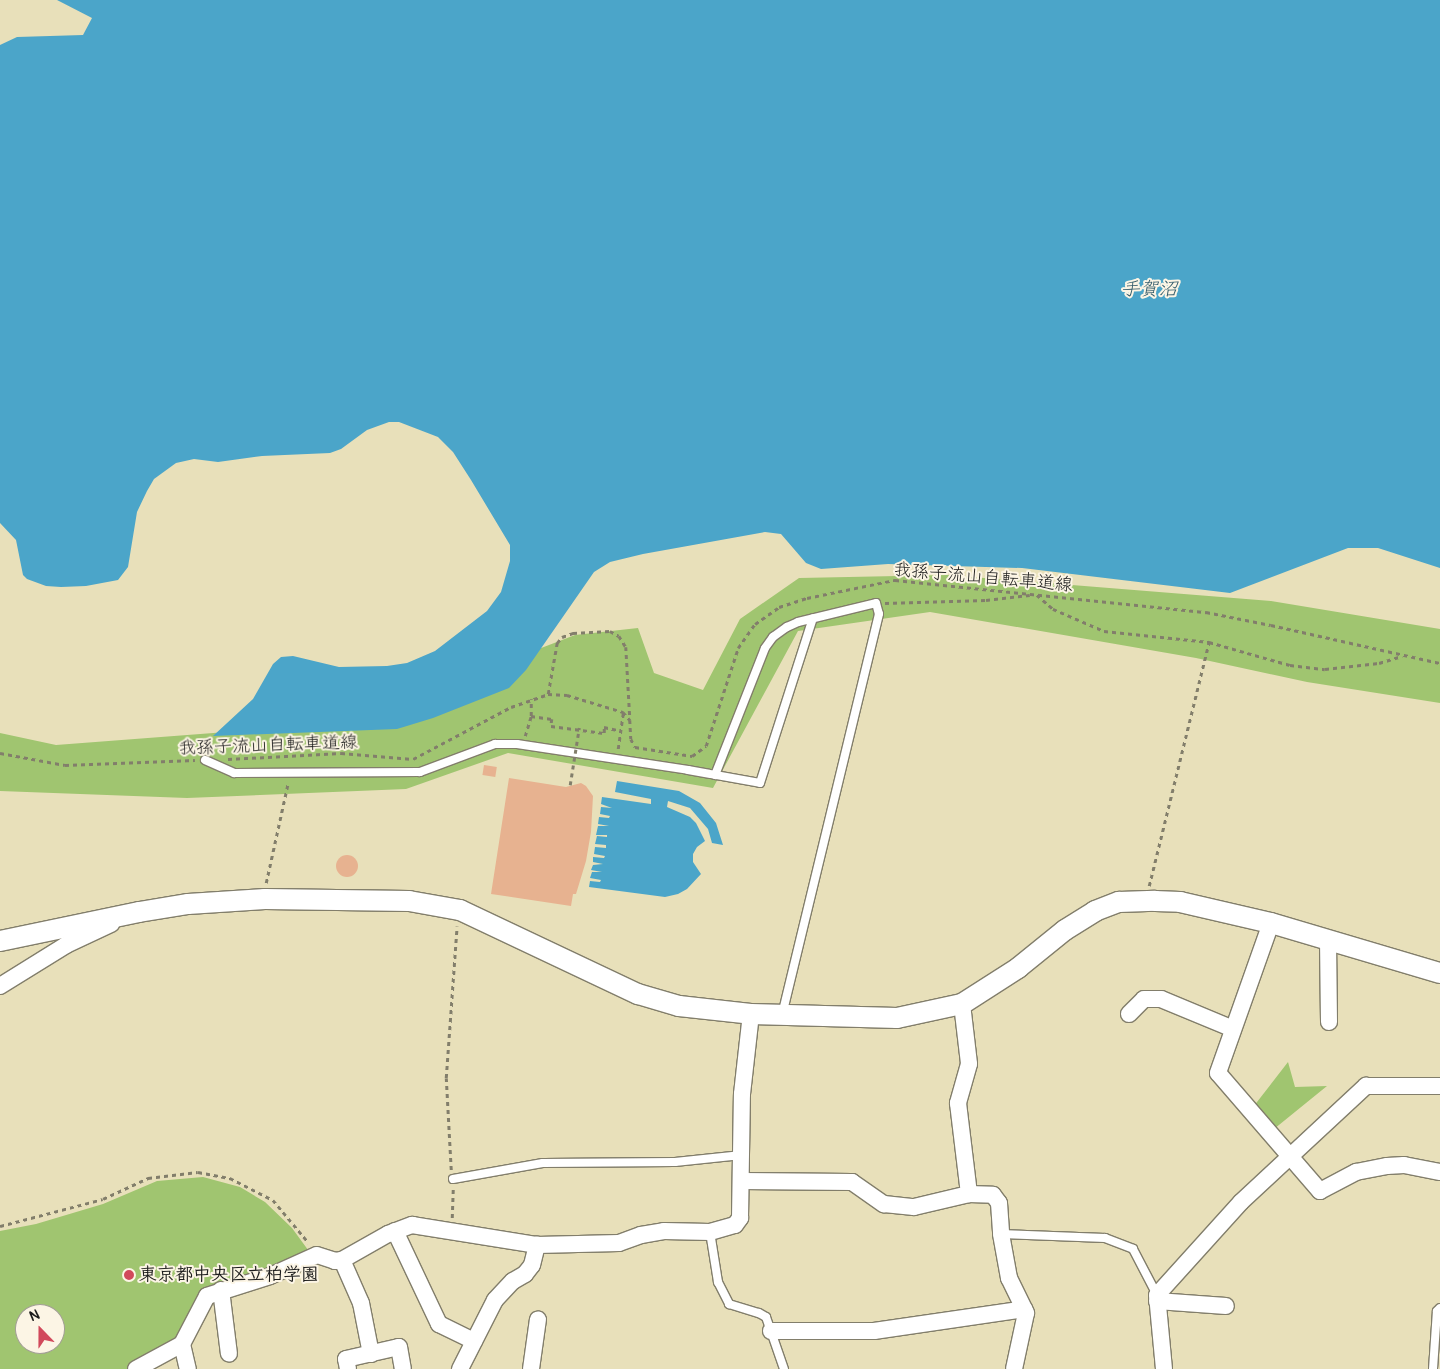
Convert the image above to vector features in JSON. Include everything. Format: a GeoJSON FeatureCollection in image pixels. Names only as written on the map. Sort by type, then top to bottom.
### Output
{"type":"FeatureCollection","features":[{"type":"Feature","properties":{"kind":"street"},"geometry":{"type":"LineString","coordinates":[[0,941],[139,912],[188,904],[264,899],[409,901],[460,910],[638,994],[679,1006],[751,1014],[897,1018],[962,1004],[1018,968],[1065,930],[1095,911],[1119,902],[1145,901],[1180,902],[1271,923],[1440,973]]}},
{"type":"Feature","properties":{"kind":"street"},"geometry":{"type":"LineString","coordinates":[[0,986],[66,945],[139,912]]}},
{"type":"Feature","properties":{"kind":"street"},"geometry":{"type":"LineString","coordinates":[[1271,923],[1218,1073],[1320,1191],[1356,1172],[1387,1166],[1404,1165],[1440,1172]]}},
{"type":"Feature","properties":{"kind":"street"},"geometry":{"type":"LineString","coordinates":[[1328,940],[1329,1022]]}},
{"type":"Feature","properties":{"kind":"street"},"geometry":{"type":"LineString","coordinates":[[1129,1014],[1144,999],[1161,998],[1233,1030]]}},
{"type":"Feature","properties":{"kind":"street"},"geometry":{"type":"LineString","coordinates":[[962,1004],[970,1064],[958,1103],[969,1194]]}},
{"type":"Feature","properties":{"kind":"street"},"geometry":{"type":"LineString","coordinates":[[136,1369],[182,1344],[208,1296],[221,1290],[270,1276],[317,1255],[335,1261],[342,1260],[395,1230],[412,1225],[538,1245],[619,1242],[641,1235],[664,1231],[710,1232],[735,1225],[740,1218],[742,1094],[751,1014]]}},
{"type":"Feature","properties":{"kind":"street"},"geometry":{"type":"LineString","coordinates":[[1164,1369],[1157,1298],[1241,1202],[1366,1086],[1440,1086]]}},
{"type":"Feature","properties":{"kind":"street"},"geometry":{"type":"LineString","coordinates":[[742,1181],[852,1182],[884,1204],[914,1207],[969,1194],[993,1195],[999,1203],[1001,1234],[1009,1278],[1026,1313],[1014,1369]]}},
{"type":"Feature","properties":{"kind":"street"},"geometry":{"type":"LineString","coordinates":[[395,1230],[439,1324],[474,1341]]}},
{"type":"Feature","properties":{"kind":"street"},"geometry":{"type":"LineString","coordinates":[[463,1367],[495,1300],[513,1281],[525,1274],[532,1265],[538,1245]]}},
{"type":"Feature","properties":{"kind":"street"},"geometry":{"type":"LineString","coordinates":[[342,1260],[361,1302],[371,1354]]}},
{"type":"Feature","properties":{"kind":"street"},"geometry":{"type":"LineString","coordinates":[[221,1290],[229,1354]]}},
{"type":"Feature","properties":{"kind":"street"},"geometry":{"type":"LineString","coordinates":[[1157,1298],[1226,1306]]}},
{"type":"Feature","properties":{"kind":"street"},"geometry":{"type":"LineString","coordinates":[[771,1331],[874,1331],[1024,1309]]}},
{"type":"Feature","properties":{"kind":"street"},"geometry":{"type":"LineString","coordinates":[[531,1369],[538,1319]]}},
{"type":"Feature","properties":{"kind":"street"},"geometry":{"type":"LineString","coordinates":[[182,1344],[188,1369]]}},
{"type":"Feature","properties":{"kind":"street"},"geometry":{"type":"LineString","coordinates":[[348,1369],[346,1359],[399,1347],[403,1369]]}},
{"type":"Feature","properties":{"kind":"lane"},"geometry":{"type":"LineString","coordinates":[[715,775],[765,648],[773,637],[787,627],[813,618],[876,604],[878,614],[782,1014]]}},
{"type":"Feature","properties":{"kind":"lane"},"geometry":{"type":"LineString","coordinates":[[206,760],[234,773],[420,772],[495,744],[509,744],[760,783],[813,618]]}},
{"type":"Feature","properties":{"kind":"lane"},"geometry":{"type":"LineString","coordinates":[[453,1179],[544,1163],[675,1162],[742,1154]]}},
{"type":"Feature","properties":{"kind":"lane"},"geometry":{"type":"LineString","coordinates":[[710,1232],[718,1282],[729,1304],[759,1313],[766,1318],[784,1369]]}},
{"type":"Feature","properties":{"kind":"lane"},"geometry":{"type":"LineString","coordinates":[[1001,1234],[1105,1238],[1133,1250],[1157,1298]]}},
{"type":"Feature","properties":{"kind":"lane"},"geometry":{"type":"LineString","coordinates":[[1433,1369],[1437,1311],[1440,1308]]}},
{"type":"Feature","properties":{"kind":"path","name":"我孫子流山自転車道線"},"geometry":{"type":"LineString","coordinates":[[630,720],[631,739],[635,747],[692,756],[706,746],[738,648],[755,624],[779,607],[807,598],[895,580],[1206,612],[1440,663]]}},
{"type":"Feature","properties":{"kind":"path"},"geometry":{"type":"LineString","coordinates":[[876,604],[986,600],[1037,595],[1053,609],[1104,631],[1210,642],[1290,665],[1324,669],[1379,663],[1403,656]]}},
{"type":"Feature","properties":{"kind":"path"},"geometry":{"type":"LineString","coordinates":[[548,694],[558,643],[562,637],[573,633],[610,631],[619,636],[626,647],[630,720]]}},
{"type":"Feature","properties":{"kind":"path"},"geometry":{"type":"LineString","coordinates":[[1145,901],[1210,642]]}},
{"type":"Feature","properties":{"kind":"path","name":"我孫子流山自転車道線"},"geometry":{"type":"LineString","coordinates":[[0,754],[65,765],[341,753],[413,758],[510,707],[548,694],[567,695],[623,712]]}},
{"type":"Feature","properties":{"kind":"path"},"geometry":{"type":"LineString","coordinates":[[526,732],[531,716],[531,699]]}},
{"type":"Feature","properties":{"kind":"path"},"geometry":{"type":"LineString","coordinates":[[623,712],[630,720]]}},
{"type":"Feature","properties":{"kind":"path"},"geometry":{"type":"LineString","coordinates":[[619,745],[623,712]]}},
{"type":"Feature","properties":{"kind":"path"},"geometry":{"type":"LineString","coordinates":[[531,716],[552,719],[550,726],[579,728],[604,733],[604,727],[621,731]]}},
{"type":"Feature","properties":{"kind":"path"},"geometry":{"type":"LineString","coordinates":[[570,785],[579,728]]}},
{"type":"Feature","properties":{"kind":"path"},"geometry":{"type":"LineString","coordinates":[[264,899],[264,891],[291,772]]}},
{"type":"Feature","properties":{"kind":"path"},"geometry":{"type":"LineString","coordinates":[[451,1232],[453,1179],[450,1158],[446,1078],[456,927],[460,910]]}},
{"type":"Feature","properties":{"kind":"path"},"geometry":{"type":"LineString","coordinates":[[0,1226],[103,1200],[148,1178],[198,1172],[230,1178],[273,1200],[294,1222],[317,1255]]}},
{"type":"Feature","properties":{"kind":"green space"},"geometry":{"type":"Polygon","coordinates":[[[947,575],[1271,601],[1440,629],[1440,703],[1307,682],[1196,658],[930,612],[798,631],[713,788],[508,753],[406,789],[187,798],[0,791],[0,733],[56,745],[345,723],[575,635],[638,628],[654,673],[703,690],[740,619],[799,578],[947,575]]]}},
{"type":"Feature","properties":{"kind":"green space"},"geometry":{"type":"Polygon","coordinates":[[[1288,1062],[1295,1087],[1327,1086],[1269,1133],[1250,1111],[1288,1062]]]}},
{"type":"Feature","properties":{"kind":"green space","name":"東京都中央区立柏学園"},"geometry":{"type":"Polygon","coordinates":[[[203,1177],[240,1187],[265,1202],[292,1228],[311,1254],[204,1294],[178,1340],[127,1369],[0,1369],[0,1231],[36,1224],[103,1204],[157,1181],[203,1177]]]}},
{"type":"Feature","properties":{"kind":"water","name":"手賀沼"},"geometry":{"type":"Polygon","coordinates":[[[57,0],[1440,0],[1440,568],[1378,548],[1348,548],[1230,593],[1022,568],[888,564],[821,569],[806,563],[781,534],[765,532],[643,554],[610,562],[594,572],[526,670],[509,688],[433,718],[397,729],[213,736],[253,699],[273,664],[281,657],[293,656],[339,667],[387,666],[407,663],[435,651],[487,611],[501,592],[510,561],[510,545],[453,452],[438,437],[399,422],[389,422],[367,430],[341,449],[330,453],[262,456],[218,462],[194,459],[176,463],[154,479],[147,491],[137,512],[128,567],[118,580],[86,586],[61,587],[46,586],[27,579],[23,575],[16,540],[0,523],[0,45],[17,37],[83,35],[92,18],[57,0]]]}},
{"type":"Feature","properties":{"kind":"water"},"geometry":{"type":"Polygon","coordinates":[[[617,781],[679,791],[700,803],[716,823],[723,845],[712,843],[708,829],[690,808],[668,801],[667,807],[690,817],[696,823],[705,841],[697,847],[693,854],[693,862],[701,874],[687,889],[678,894],[665,897],[589,887],[590,881],[600,882],[601,880],[590,878],[592,872],[602,872],[591,870],[593,865],[603,864],[593,862],[593,857],[604,858],[605,856],[594,854],[595,847],[606,848],[606,845],[595,844],[597,836],[607,837],[607,835],[596,835],[598,826],[609,826],[598,824],[599,817],[609,818],[610,816],[600,814],[601,807],[612,808],[601,804],[602,797],[651,804],[651,799],[615,792],[617,781]]]}},
{"type":"Feature","properties":{"kind":"building"},"geometry":{"type":"Polygon","coordinates":[[[484,765],[497,767],[495,777],[482,775],[484,765]]]}},
{"type":"Feature","properties":{"kind":"building"},"geometry":{"type":"Polygon","coordinates":[[[509,778],[566,787],[581,783],[586,786],[593,796],[591,832],[586,861],[576,894],[573,894],[571,906],[491,894],[509,778]]]}},
{"type":"Feature","properties":{"kind":"building"},"geometry":{"type":"Polygon","coordinates":[[[347,855],[355,858],[358,866],[355,874],[347,877],[339,874],[336,866],[339,858],[347,855]]]}},
{"type":"Feature","properties":{"kind":"place","name":"東京都中央区立柏学園"},"geometry":{"type":"Point","coordinates":[129,1275]}}]}
